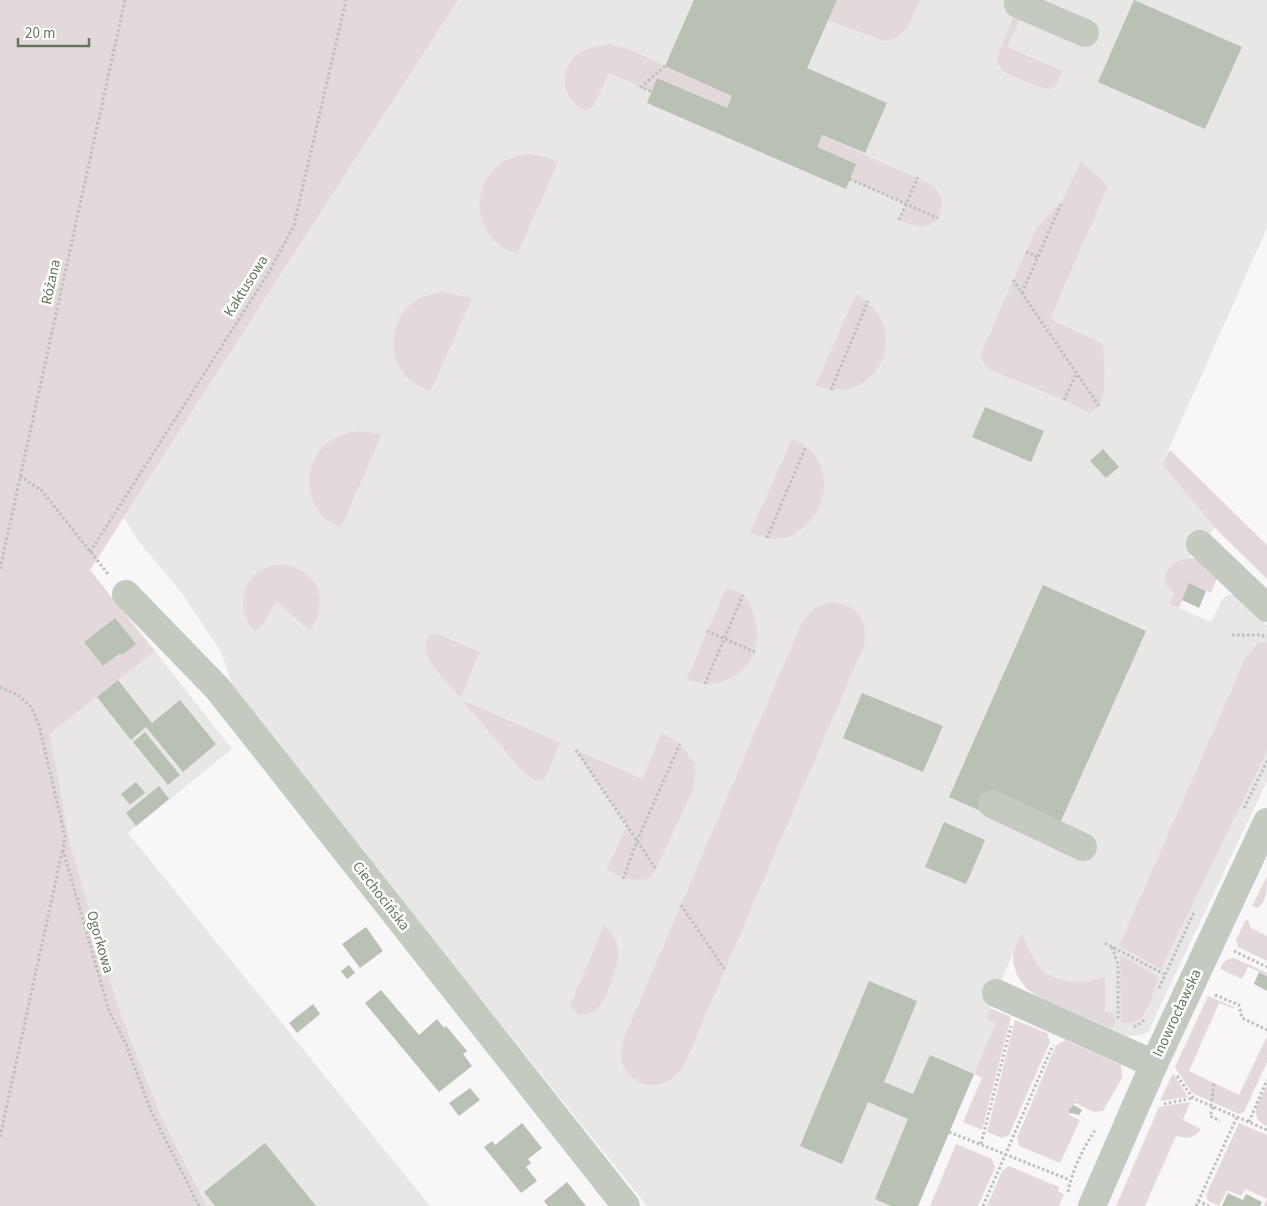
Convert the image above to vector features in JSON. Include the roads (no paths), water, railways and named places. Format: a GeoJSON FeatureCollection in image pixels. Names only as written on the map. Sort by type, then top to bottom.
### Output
{"type":"FeatureCollection","features":[{"type":"Feature","properties":{"kind":"street"},"geometry":{"type":"LineString","coordinates":[[1018,4],[1085,33]]}},
{"type":"Feature","properties":{"kind":"street"},"geometry":{"type":"LineString","coordinates":[[1200,544],[1267,608]]}},
{"type":"Feature","properties":{"kind":"street","name":"Ciechocińska"},"geometry":{"type":"LineString","coordinates":[[126,594],[218,689],[626,1206]]}},
{"type":"Feature","properties":{"kind":"street"},"geometry":{"type":"LineString","coordinates":[[992,804],[1083,847]]}},
{"type":"Feature","properties":{"kind":"street","name":"Inowrocławska"},"geometry":{"type":"LineString","coordinates":[[1092,1206],[1165,1069],[1267,822]]}},
{"type":"Feature","properties":{"kind":"street"},"geometry":{"type":"LineString","coordinates":[[996,993],[1114,1035],[1165,1069]]}}]}
